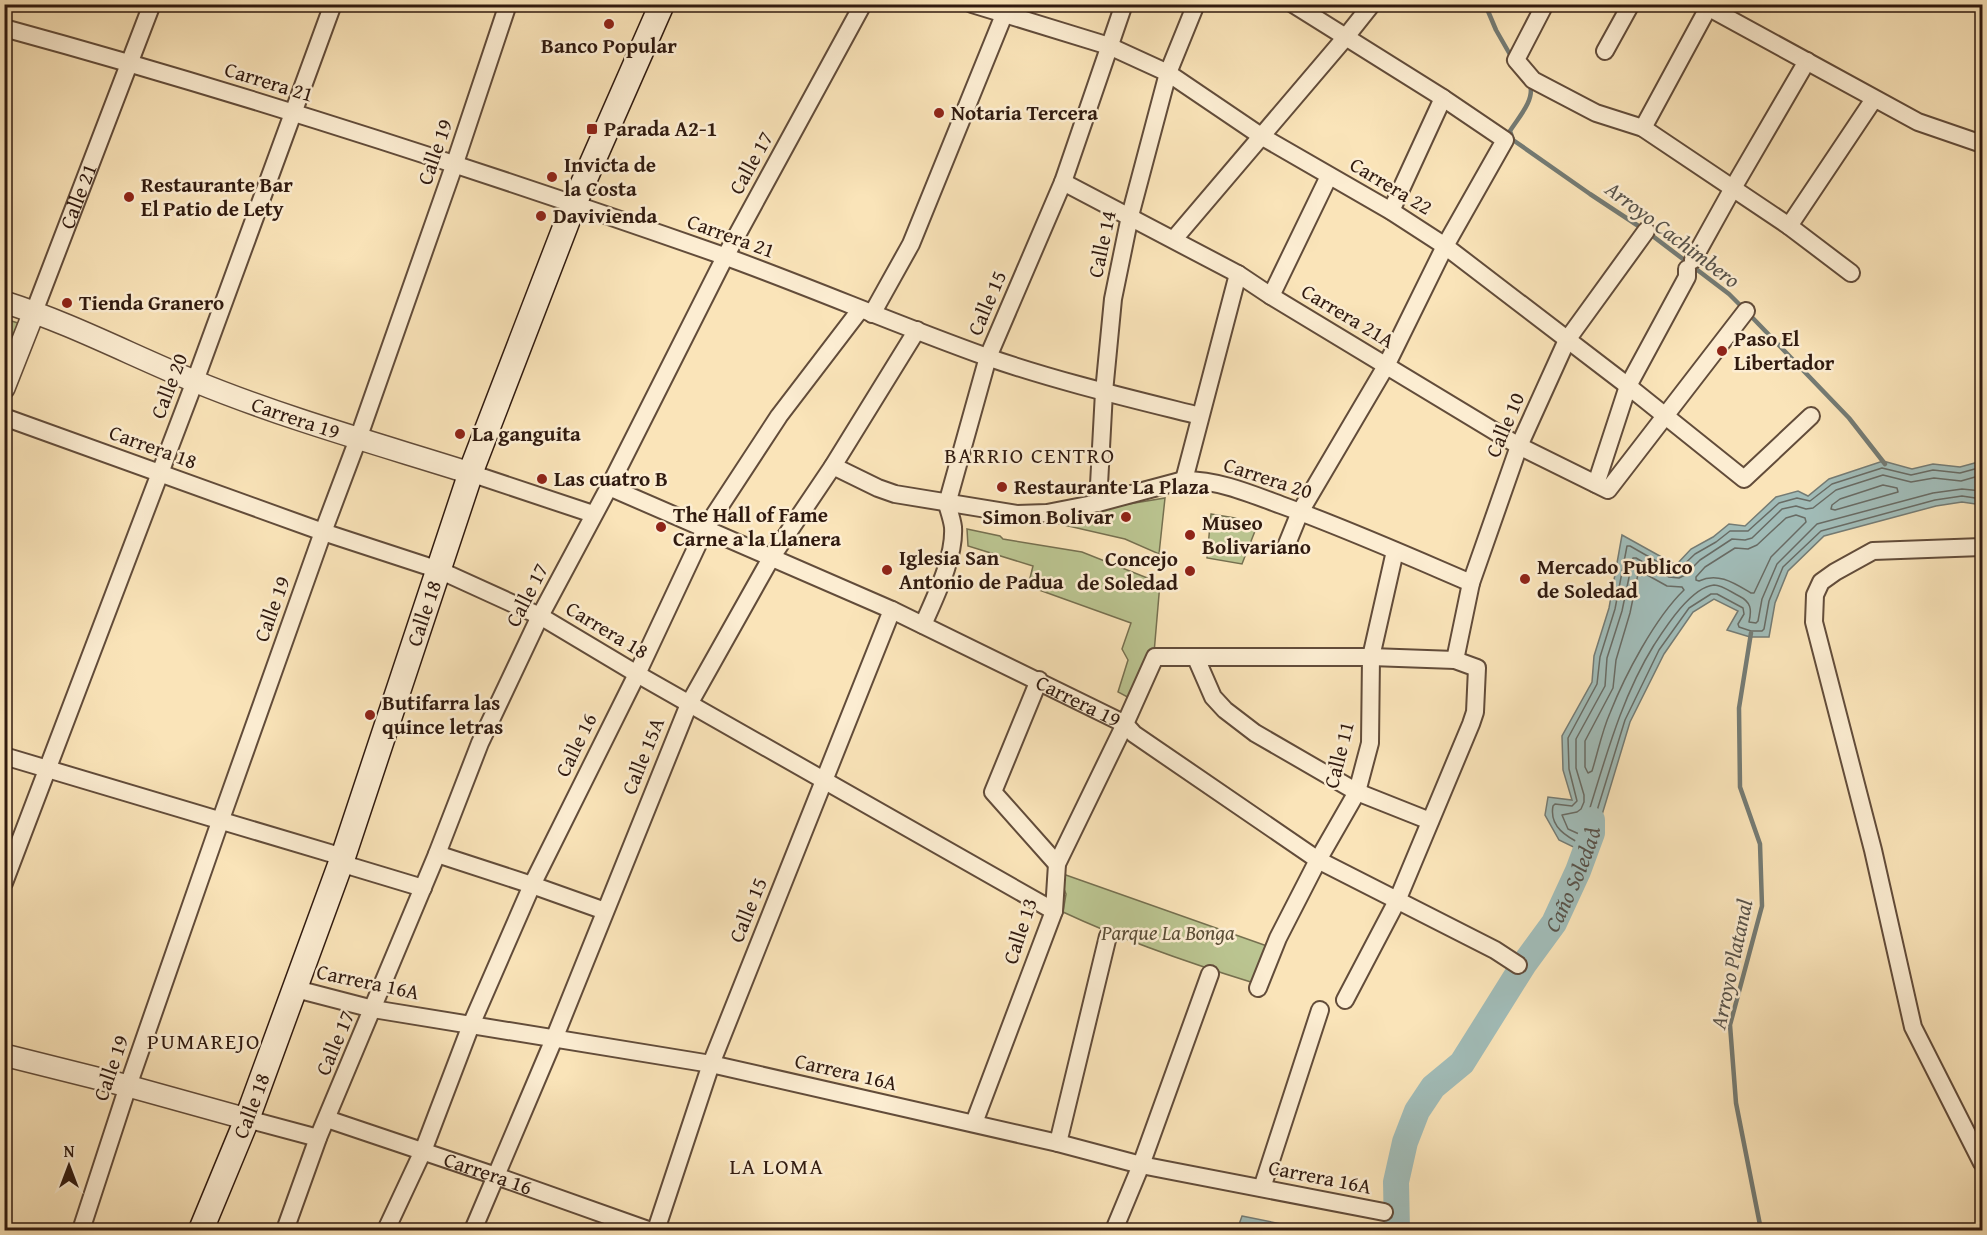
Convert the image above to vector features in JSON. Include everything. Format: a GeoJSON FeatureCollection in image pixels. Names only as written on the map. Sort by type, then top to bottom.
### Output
{"type":"FeatureCollection","features":[{"type":"Feature","properties":{"kind":"main road","name":"Calle 18"},"geometry":{"type":"LineString","coordinates":[[201,1230],[247,1119],[342,860],[470,473],[574,204],[662,4]]}},
{"type":"Feature","properties":{"kind":"street","name":"Calle 21"},"geometry":{"type":"LineString","coordinates":[[4,388],[152,4]]}},
{"type":"Feature","properties":{"kind":"street","name":"Calle 20"},"geometry":{"type":"LineString","coordinates":[[4,883],[195,381],[333,4]]}},
{"type":"Feature","properties":{"kind":"street","name":"Calle 19"},"geometry":{"type":"LineString","coordinates":[[81,1230],[128,1086],[455,163],[508,4]]}},
{"type":"Feature","properties":{"kind":"street","name":"Calle 17"},"geometry":{"type":"LineString","coordinates":[[285,1230],[318,1138],[423,888],[480,743],[540,616],[609,487],[725,257],[863,4]]}},
{"type":"Feature","properties":{"kind":"street","name":"Carrera 22"},"geometry":{"type":"LineString","coordinates":[[972,4],[1007,10],[1109,46],[1168,74],[1261,136],[1391,211],[1445,246],[1628,386],[1744,479],[1811,416]]}},
{"type":"Feature","properties":{"kind":"street","name":"Calle 15"},"geometry":{"type":"LineString","coordinates":[[923,625],[945,569],[951,546],[953,525],[947,504],[988,357],[1064,182],[1124,4]]}},
{"type":"Feature","properties":{"kind":"street","name":"Calle 14"},"geometry":{"type":"LineString","coordinates":[[1098,503],[1104,392],[1113,299],[1130,216],[1168,74],[1196,4]]}},
{"type":"Feature","properties":{"kind":"street"},"geometry":{"type":"LineString","coordinates":[[1287,544],[1300,512],[1386,366],[1445,246],[1505,140],[1443,98],[1345,39],[1293,4]]}},
{"type":"Feature","properties":{"kind":"street"},"geometry":{"type":"LineString","coordinates":[[1174,239],[1345,39],[1372,4]]}},
{"type":"Feature","properties":{"kind":"street"},"geometry":{"type":"LineString","coordinates":[[1545,4],[1515,60],[1533,80],[1596,113],[1643,128],[1789,226],[1851,273]]}},
{"type":"Feature","properties":{"kind":"street"},"geometry":{"type":"LineString","coordinates":[[1605,51],[1631,4]]}},
{"type":"Feature","properties":{"kind":"street"},"geometry":{"type":"LineString","coordinates":[[1643,128],[1705,6],[1918,122],[1983,144]]}},
{"type":"Feature","properties":{"kind":"street","name":"Calle 16"},"geometry":{"type":"LineString","coordinates":[[386,1230],[423,1151],[471,1025],[532,885],[637,674],[705,529],[779,416],[866,312],[911,244],[1007,10]]}},
{"type":"Feature","properties":{"kind":"street","name":"Carrera 21"},"geometry":{"type":"LineString","coordinates":[[4,28],[294,112],[455,163],[725,257],[988,357],[1104,392],[1200,416]]}},
{"type":"Feature","properties":{"kind":"street"},"geometry":{"type":"LineString","coordinates":[[1602,487],[1628,386],[1687,277],[1690,265],[1807,61]]}},
{"type":"Feature","properties":{"kind":"street"},"geometry":{"type":"LineString","coordinates":[[1391,211],[1443,98]]}},
{"type":"Feature","properties":{"kind":"street"},"geometry":{"type":"LineString","coordinates":[[1789,226],[1874,99]]}},
{"type":"Feature","properties":{"kind":"street"},"geometry":{"type":"LineString","coordinates":[[1271,296],[1329,176]]}},
{"type":"Feature","properties":{"kind":"street","name":"Carrera 21A"},"geometry":{"type":"LineString","coordinates":[[1064,182],[1238,274],[1518,446],[1602,487]]}},
{"type":"Feature","properties":{"kind":"street","name":"Calle 10"},"geometry":{"type":"LineString","coordinates":[[1455,660],[1471,583],[1518,446],[1567,340],[1646,231]]}},
{"type":"Feature","properties":{"kind":"street"},"geometry":{"type":"LineString","coordinates":[[1184,480],[1238,274]]}},
{"type":"Feature","properties":{"kind":"street","name":"Carrera 19"},"geometry":{"type":"LineString","coordinates":[[4,303],[34,312],[195,381],[358,439],[593,514]]}},
{"type":"Feature","properties":{"kind":"street"},"geometry":{"type":"LineString","coordinates":[[1602,487],[1665,416],[1746,311]]}},
{"type":"Feature","properties":{"kind":"street","name":"Calle 15A"},"geometry":{"type":"LineString","coordinates":[[473,1230],[554,1039],[689,704],[771,558],[833,466],[917,330]]}},
{"type":"Feature","properties":{"kind":"street","name":"Carrera 18"},"geometry":{"type":"LineString","coordinates":[[4,417],[323,532],[439,570],[540,616],[689,704],[1054,911]]}},
{"type":"Feature","properties":{"kind":"street","name":"Carrera 20"},"geometry":{"type":"LineString","coordinates":[[833,466],[878,488],[896,494],[1017,514],[1047,513],[1098,503],[1184,480],[1225,485],[1300,512],[1471,583]]}},
{"type":"Feature","properties":{"kind":"street","name":"Carrera 19"},"geometry":{"type":"LineString","coordinates":[[609,487],[892,610],[1125,724],[1134,734],[1318,860],[1495,950],[1518,965]]}},
{"type":"Feature","properties":{"kind":"street"},"geometry":{"type":"LineString","coordinates":[[1983,547],[1873,552],[1821,582],[1815,595],[1814,622],[1873,850],[1913,1027],[1983,1164]]}},
{"type":"Feature","properties":{"kind":"street","name":"Calle 11"},"geometry":{"type":"LineString","coordinates":[[1258,988],[1272,950],[1318,860],[1357,792],[1370,744],[1371,657],[1395,550]]}},
{"type":"Feature","properties":{"kind":"street","name":"Calle 15"},"geometry":{"type":"LineString","coordinates":[[656,1230],[711,1065],[892,610]]}},
{"type":"Feature","properties":{"kind":"street","name":"Calle 13"},"geometry":{"type":"LineString","coordinates":[[974,1123],[1054,911],[1057,864],[1155,657],[1196,658]]}},
{"type":"Feature","properties":{"kind":"street"},"geometry":{"type":"LineString","coordinates":[[1345,1000],[1396,901],[1430,821],[1473,718],[1477,668],[1455,660],[1371,657],[1196,658],[1213,697],[1225,710],[1255,733],[1357,792],[1430,821]]}},
{"type":"Feature","properties":{"kind":"street"},"geometry":{"type":"LineString","coordinates":[[1039,680],[993,792],[1057,864]]}},
{"type":"Feature","properties":{"kind":"street"},"geometry":{"type":"LineString","coordinates":[[4,756],[221,819],[423,888]]}},
{"type":"Feature","properties":{"kind":"street"},"geometry":{"type":"LineString","coordinates":[[436,854],[605,911]]}},
{"type":"Feature","properties":{"kind":"street"},"geometry":{"type":"LineString","coordinates":[[1058,1143],[1108,936]]}},
{"type":"Feature","properties":{"kind":"street"},"geometry":{"type":"LineString","coordinates":[[1114,1230],[1141,1165],[1210,974]]}},
{"type":"Feature","properties":{"kind":"street","name":"Carrera 16A"},"geometry":{"type":"LineString","coordinates":[[296,989],[373,1009],[711,1065],[974,1123],[1141,1165],[1384,1212]]}},
{"type":"Feature","properties":{"kind":"street"},"geometry":{"type":"LineString","coordinates":[[1262,1188],[1320,1010]]}},
{"type":"Feature","properties":{"kind":"street"},"geometry":{"type":"LineString","coordinates":[[4,1055],[318,1138]]}},
{"type":"Feature","properties":{"kind":"street","name":"Carrera 16"},"geometry":{"type":"LineString","coordinates":[[327,1119],[648,1230]]}},
{"type":"Feature","properties":{"kind":"green space"},"geometry":{"type":"Polygon","coordinates":[[[5,319],[18,323],[5,358],[5,319]]]}},
{"type":"Feature","properties":{"kind":"green space"},"geometry":{"type":"Polygon","coordinates":[[[1165,498],[1159,554],[1125,539],[1055,523],[1056,516],[1165,498]]]}},
{"type":"Feature","properties":{"kind":"green space"},"geometry":{"type":"Polygon","coordinates":[[[1211,514],[1235,518],[1257,526],[1242,564],[1207,558],[1211,514]]]}},
{"type":"Feature","properties":{"kind":"green space"},"geometry":{"type":"Polygon","coordinates":[[[967,529],[1000,536],[1003,539],[1082,552],[1160,583],[1154,653],[1133,700],[1118,692],[1128,660],[1122,649],[1131,623],[1028,586],[1033,566],[968,546],[967,529]]]}},
{"type":"Feature","properties":{"kind":"green space","name":"Parque La Bonga"},"geometry":{"type":"Polygon","coordinates":[[[1063,874],[1267,946],[1254,983],[1157,951],[1063,912],[1066,894],[1061,881],[1063,874]]]}},
{"type":"Feature","properties":{"kind":"water"},"geometry":{"type":"Polygon","coordinates":[[[1883,461],[1912,469],[1933,464],[1960,467],[1982,461],[1982,505],[1962,502],[1936,506],[1824,536],[1788,571],[1775,603],[1769,637],[1750,637],[1727,630],[1738,611],[1714,599],[1693,612],[1664,654],[1630,722],[1589,858],[1584,852],[1559,840],[1545,815],[1548,797],[1572,800],[1563,770],[1562,736],[1592,682],[1594,656],[1609,608],[1622,535],[1676,565],[1691,549],[1713,537],[1729,524],[1745,526],[1776,497],[1798,491],[1808,496],[1829,479],[1883,461]]]}},
{"type":"Feature","properties":{"kind":"water"},"geometry":{"type":"Polygon","coordinates":[[[1242,1216],[1306,1229],[1307,1230],[1237,1230],[1242,1216]]]}},
{"type":"Feature","properties":{"kind":"waterway","name":"Arroyo Cachimbero"},"geometry":{"type":"LineString","coordinates":[[1485,4],[1512,58]]}},
{"type":"Feature","properties":{"kind":"waterway","name":"Arroyo Cachimbero"},"geometry":{"type":"LineString","coordinates":[[1530,85],[1528,103],[1510,131],[1513,140],[1643,229]]}},
{"type":"Feature","properties":{"kind":"waterway","name":"Arroyo Cachimbero"},"geometry":{"type":"LineString","coordinates":[[1650,234],[1729,294],[1849,418],[1885,464]]}},
{"type":"Feature","properties":{"kind":"waterway","name":"Arroyo Platanal"},"geometry":{"type":"LineString","coordinates":[[1751,633],[1739,708],[1740,787],[1760,844],[1762,906],[1730,1025],[1736,1103],[1761,1230]]}},
{"type":"Feature","properties":{"kind":"waterway","name":"Caño Soledad"},"geometry":{"type":"LineString","coordinates":[[1397,1230],[1396,1182],[1405,1142],[1417,1111],[1433,1087],[1462,1063],[1524,964],[1554,923],[1578,871],[1592,833],[1592,820]]}},
{"type":"Feature","properties":{"kind":"place","name":"Banco Popular"},"geometry":{"type":"Point","coordinates":[609,24]}},
{"type":"Feature","properties":{"kind":"place","name":"Notaria Tercera"},"geometry":{"type":"Point","coordinates":[939,113]}},
{"type":"Feature","properties":{"kind":"place","name":"Parada A2-1"},"geometry":{"type":"Point","coordinates":[592,129]}},
{"type":"Feature","properties":{"kind":"place","name":"Invicta de la Costa"},"geometry":{"type":"Point","coordinates":[552,177]}},
{"type":"Feature","properties":{"kind":"place","name":"Restaurante Bar El Patio de Lety"},"geometry":{"type":"Point","coordinates":[129,197]}},
{"type":"Feature","properties":{"kind":"place","name":"Davivienda"},"geometry":{"type":"Point","coordinates":[541,216]}},
{"type":"Feature","properties":{"kind":"place","name":"Tienda Granero"},"geometry":{"type":"Point","coordinates":[67,303]}},
{"type":"Feature","properties":{"kind":"place","name":"Paso El Libertador"},"geometry":{"type":"Point","coordinates":[1722,351]}},
{"type":"Feature","properties":{"kind":"place","name":"La ganguita"},"geometry":{"type":"Point","coordinates":[460,434]}},
{"type":"Feature","properties":{"kind":"place","name":"Las cuatro B"},"geometry":{"type":"Point","coordinates":[542,479]}},
{"type":"Feature","properties":{"kind":"place","name":"Restaurante La Plaza"},"geometry":{"type":"Point","coordinates":[1002,487]}},
{"type":"Feature","properties":{"kind":"place","name":"Simon Bolivar"},"geometry":{"type":"Point","coordinates":[1126,517]}},
{"type":"Feature","properties":{"kind":"place","name":"The Hall of Fame Carne a la Llanera"},"geometry":{"type":"Point","coordinates":[661,527]}},
{"type":"Feature","properties":{"kind":"place","name":"Museo Bolivariano"},"geometry":{"type":"Point","coordinates":[1190,535]}},
{"type":"Feature","properties":{"kind":"place","name":"Iglesia San Antonio de Padua"},"geometry":{"type":"Point","coordinates":[887,570]}},
{"type":"Feature","properties":{"kind":"place","name":"Concejo de Soledad"},"geometry":{"type":"Point","coordinates":[1190,571]}},
{"type":"Feature","properties":{"kind":"place","name":"Mercado Publico de Soledad"},"geometry":{"type":"Point","coordinates":[1525,579]}},
{"type":"Feature","properties":{"kind":"place","name":"Butifarra las quince letras"},"geometry":{"type":"Point","coordinates":[370,715]}},
{"type":"Feature","properties":{"kind":"district","name":"BARRIO CENTRO"},"geometry":{"type":"Point","coordinates":[1030,455]}},
{"type":"Feature","properties":{"kind":"district","name":"PUMAREJO"},"geometry":{"type":"Point","coordinates":[204,1041]}},
{"type":"Feature","properties":{"kind":"district","name":"LA LOMA"},"geometry":{"type":"Point","coordinates":[777,1166]}}]}
